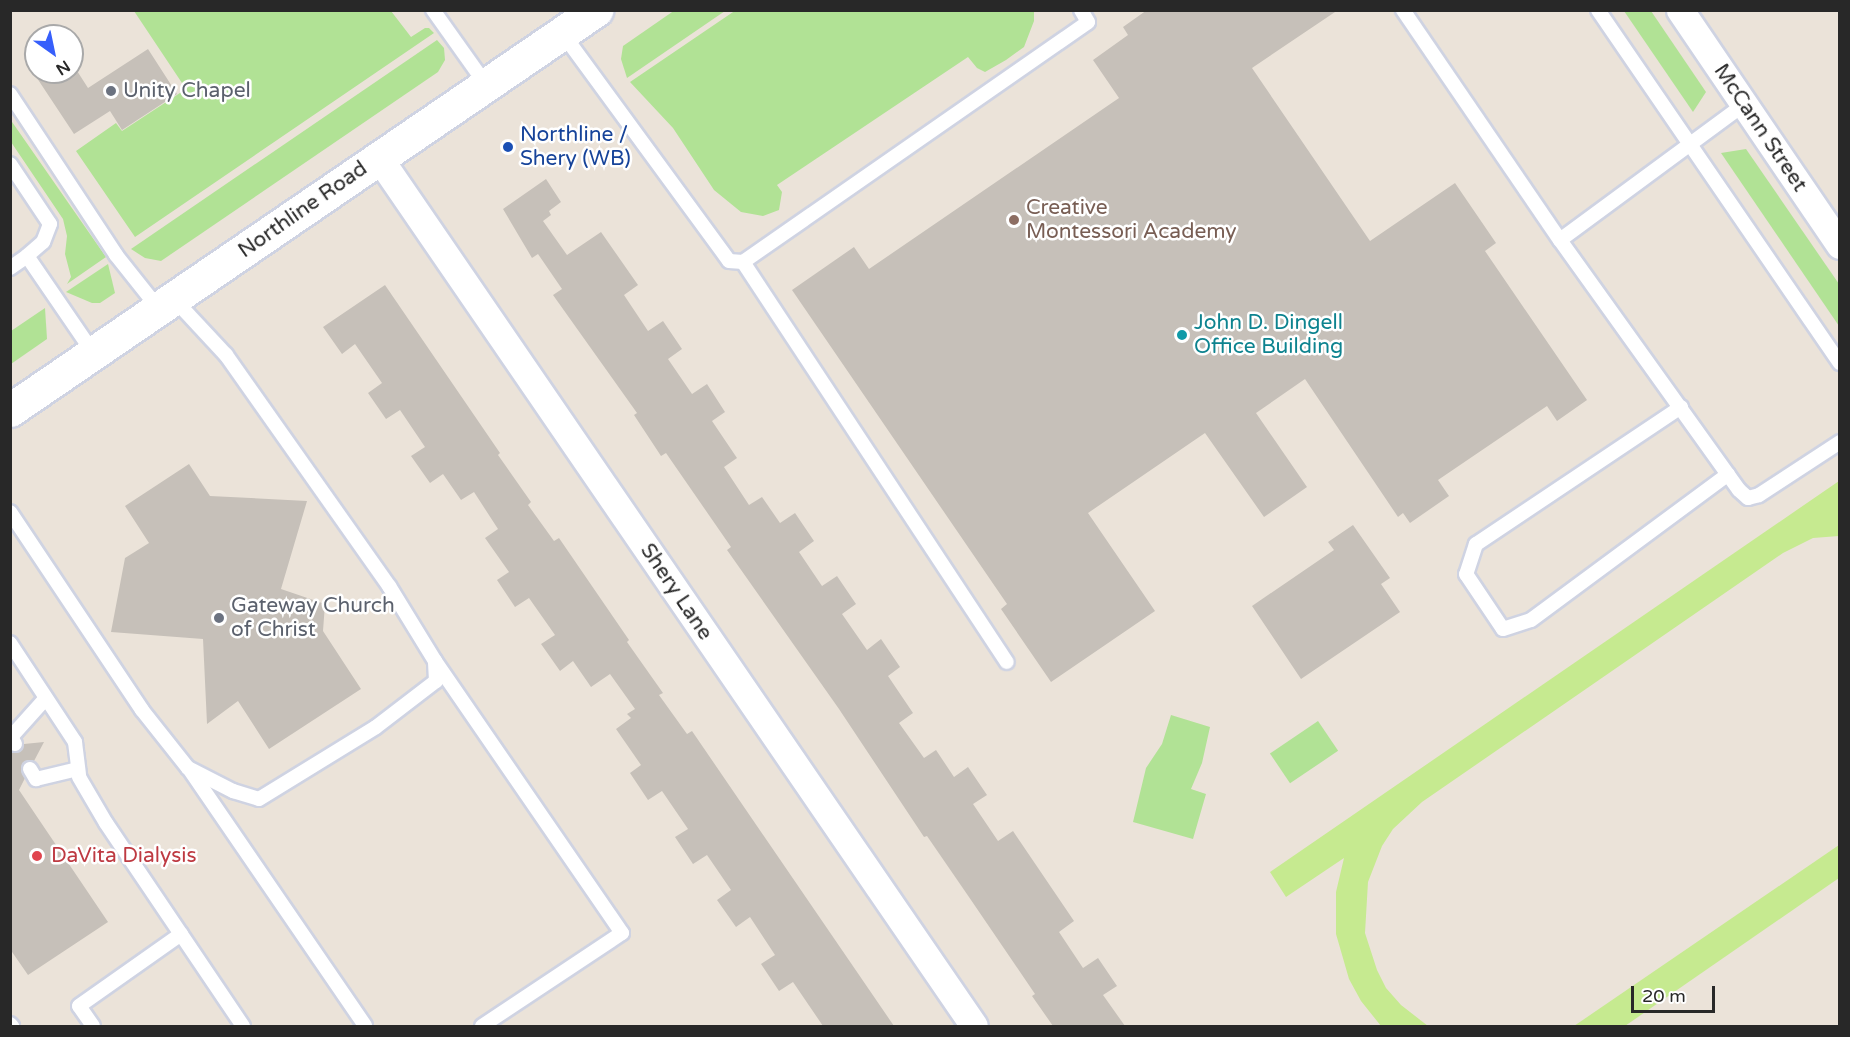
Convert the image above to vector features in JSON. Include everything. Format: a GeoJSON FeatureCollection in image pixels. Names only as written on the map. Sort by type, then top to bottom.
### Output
{"type":"FeatureCollection","features":[{"type":"Feature","properties":{"kind":"main road","name":"Northline Road"},"geometry":{"type":"LineString","coordinates":[[10,410],[487,86],[578,19]]}},
{"type":"Feature","properties":{"kind":"street","name":"McCann Street"},"geometry":{"type":"LineString","coordinates":[[1680,10],[1839,245]]}},
{"type":"Feature","properties":{"kind":"street","name":"Shery Lane"},"geometry":{"type":"LineString","coordinates":[[379,158],[974,1026]]}},
{"type":"Feature","properties":{"kind":"lane"},"geometry":{"type":"LineString","coordinates":[[433,10],[487,86]]}},
{"type":"Feature","properties":{"kind":"lane"},"geometry":{"type":"LineString","coordinates":[[578,19],[729,261],[743,262],[1088,22],[1080,10]]}},
{"type":"Feature","properties":{"kind":"lane"},"geometry":{"type":"LineString","coordinates":[[1403,10],[1560,240],[1728,474],[1748,498],[1759,495],[1839,442]]}},
{"type":"Feature","properties":{"kind":"lane"},"geometry":{"type":"LineString","coordinates":[[1598,10],[1839,363]]}},
{"type":"Feature","properties":{"kind":"lane"},"geometry":{"type":"LineString","coordinates":[[10,94],[116,255],[166,304],[226,355],[389,586],[435,661],[622,933],[482,1026]]}},
{"type":"Feature","properties":{"kind":"lane"},"geometry":{"type":"LineString","coordinates":[[1560,240],[1743,105]]}},
{"type":"Feature","properties":{"kind":"lane"},"geometry":{"type":"LineString","coordinates":[[10,164],[50,224],[43,242],[10,268]]}},
{"type":"Feature","properties":{"kind":"lane"},"geometry":{"type":"LineString","coordinates":[[27,256],[94,354]]}},
{"type":"Feature","properties":{"kind":"lane"},"geometry":{"type":"LineString","coordinates":[[743,262],[1007,662]]}},
{"type":"Feature","properties":{"kind":"lane"},"geometry":{"type":"LineString","coordinates":[[1681,407],[1476,544],[1466,574],[1503,630],[1531,620],[1728,474]]}},
{"type":"Feature","properties":{"kind":"lane"},"geometry":{"type":"LineString","coordinates":[[10,512],[142,710],[188,768],[365,1026]]}},
{"type":"Feature","properties":{"kind":"lane"},"geometry":{"type":"LineString","coordinates":[[10,643],[75,742],[79,777],[106,823],[243,1026]]}},
{"type":"Feature","properties":{"kind":"lane"},"geometry":{"type":"LineString","coordinates":[[188,768],[233,791],[259,799],[376,727],[436,681],[435,661]]}},
{"type":"Feature","properties":{"kind":"lane"},"geometry":{"type":"LineString","coordinates":[[15,744],[11,737],[46,698]]}},
{"type":"Feature","properties":{"kind":"lane"},"geometry":{"type":"LineString","coordinates":[[30,769],[36,779],[78,769]]}},
{"type":"Feature","properties":{"kind":"lane"},"geometry":{"type":"LineString","coordinates":[[93,1026],[79,1006],[181,934]]}},
{"type":"Feature","properties":{"kind":"green space"},"geometry":{"type":"Polygon","coordinates":[[[675,10],[725,11],[627,78],[621,59],[623,46],[675,10]]]}},
{"type":"Feature","properties":{"kind":"green space"},"geometry":{"type":"Polygon","coordinates":[[[736,10],[1034,10],[1034,21],[1024,47],[1006,60],[985,72],[977,68],[968,57],[777,185],[782,192],[779,210],[763,216],[741,212],[714,190],[673,128],[630,82],[736,10]]]}},
{"type":"Feature","properties":{"kind":"green space"},"geometry":{"type":"Polygon","coordinates":[[[134,11],[391,11],[411,37],[425,28],[429,28],[434,33],[135,237],[76,151],[116,123],[122,131],[186,89],[134,11]]]}},
{"type":"Feature","properties":{"kind":"green space"},"geometry":{"type":"Polygon","coordinates":[[[1624,11],[1651,11],[1706,92],[1693,112],[1624,11]]]}},
{"type":"Feature","properties":{"kind":"green space"},"geometry":{"type":"Polygon","coordinates":[[[437,40],[444,48],[445,60],[438,72],[161,261],[145,258],[131,249],[437,40]]]}},
{"type":"Feature","properties":{"kind":"green space"},"geometry":{"type":"Polygon","coordinates":[[[10,119],[106,257],[67,284],[71,277],[65,254],[67,236],[63,219],[11,142],[10,119]]]}},
{"type":"Feature","properties":{"kind":"green space"},"geometry":{"type":"Polygon","coordinates":[[[1746,149],[1839,284],[1839,326],[1721,153],[1746,149]]]}},
{"type":"Feature","properties":{"kind":"green space"},"geometry":{"type":"Polygon","coordinates":[[[108,264],[115,293],[100,303],[92,303],[66,292],[108,264]]]}},
{"type":"Feature","properties":{"kind":"green space"},"geometry":{"type":"Polygon","coordinates":[[[45,308],[47,339],[11,364],[11,331],[45,308]]]}},
{"type":"Feature","properties":{"kind":"green space"},"geometry":{"type":"Polygon","coordinates":[[[1839,481],[1839,536],[1813,538],[1783,553],[1422,802],[1393,829],[1382,846],[1368,882],[1365,933],[1377,970],[1386,988],[1401,1005],[1428,1026],[1381,1026],[1361,1001],[1349,979],[1336,934],[1336,892],[1344,858],[1286,897],[1270,872],[1839,481]]]}},
{"type":"Feature","properties":{"kind":"green space"},"geometry":{"type":"Polygon","coordinates":[[[1171,715],[1210,727],[1202,763],[1191,789],[1206,794],[1193,839],[1133,822],[1146,768],[1162,744],[1171,715]]]}},
{"type":"Feature","properties":{"kind":"green space"},"geometry":{"type":"Polygon","coordinates":[[[1318,721],[1338,751],[1290,783],[1270,753],[1318,721]]]}},
{"type":"Feature","properties":{"kind":"green space"},"geometry":{"type":"Polygon","coordinates":[[[1839,845],[1839,878],[1625,1026],[1574,1026],[1839,845]]]}},
{"type":"Feature","properties":{"kind":"building","name":"John D. Dingell Office Building"},"geometry":{"type":"Polygon","coordinates":[[[1147,10],[1338,10],[1252,68],[1370,241],[1455,183],[1496,243],[1485,251],[1587,400],[1557,421],[1547,406],[1438,480],[1449,496],[1410,523],[1403,513],[1398,517],[1305,379],[1256,413],[1307,487],[1264,517],[1205,433],[1088,513],[1155,611],[1051,682],[1001,609],[1007,604],[792,290],[854,247],[869,269],[1119,98],[1093,60],[1128,35],[1123,27],[1147,10]]]}},
{"type":"Feature","properties":{"kind":"building","name":"Unity Chapel"},"geometry":{"type":"Polygon","coordinates":[[[148,49],[177,94],[122,130],[110,111],[74,134],[41,84],[84,84],[84,82],[88,88],[148,49]]]}},
{"type":"Feature","properties":{"kind":"building"},"geometry":{"type":"Polygon","coordinates":[[[546,179],[561,202],[549,211],[551,215],[543,221],[567,255],[601,232],[638,285],[624,295],[648,331],[663,321],[682,349],[668,359],[692,394],[707,384],[725,412],[712,421],[737,458],[724,467],[749,505],[762,497],[780,523],[795,513],[814,541],[799,552],[822,586],[837,576],[856,604],[842,614],[867,650],[881,639],[900,667],[888,676],[913,713],[899,723],[924,758],[936,750],[954,777],[968,767],[987,795],[973,804],[998,841],[1013,831],[1074,921],[1059,932],[1083,968],[1098,958],[1117,986],[1103,995],[1125,1026],[1053,1026],[1032,996],[1035,994],[971,900],[927,836],[924,837],[839,709],[727,550],[731,547],[666,453],[661,456],[634,415],[637,413],[553,295],[562,289],[538,254],[532,258],[503,209],[546,179]]]}},
{"type":"Feature","properties":{"kind":"building"},"geometry":{"type":"Polygon","coordinates":[[[385,285],[500,453],[498,455],[531,502],[528,505],[554,541],[559,538],[663,693],[659,695],[687,734],[692,731],[894,1026],[823,1026],[793,982],[779,991],[761,964],[775,955],[750,917],[736,927],[717,900],[731,890],[707,855],[693,864],[675,837],[688,829],[662,791],[648,800],[630,773],[641,765],[616,729],[631,718],[627,714],[635,709],[610,674],[591,687],[573,661],[560,671],[541,644],[555,635],[529,598],[515,607],[497,580],[509,572],[485,538],[498,529],[474,492],[461,500],[443,474],[430,483],[411,456],[425,447],[400,410],[386,419],[368,393],[382,383],[355,344],[342,354],[323,327],[385,285]]]}},
{"type":"Feature","properties":{"kind":"building","name":"Gateway Church of Christ"},"geometry":{"type":"Polygon","coordinates":[[[189,464],[210,496],[307,501],[281,589],[325,604],[323,631],[361,689],[269,749],[238,701],[207,724],[203,639],[111,632],[125,558],[149,543],[125,506],[189,464]]]}},
{"type":"Feature","properties":{"kind":"building"},"geometry":{"type":"Polygon","coordinates":[[[1353,525],[1390,578],[1381,584],[1400,612],[1301,679],[1252,606],[1334,550],[1328,542],[1353,525]]]}},
{"type":"Feature","properties":{"kind":"building","name":"DaVita Dialysis"},"geometry":{"type":"Polygon","coordinates":[[[44,742],[34,761],[26,761],[22,765],[25,778],[19,790],[108,922],[28,975],[10,949],[10,752],[20,751],[24,744],[44,742]]]}},
{"type":"Feature","properties":{"kind":"place","name":"Unity Chapel"},"geometry":{"type":"Point","coordinates":[111,91]}},
{"type":"Feature","properties":{"kind":"place","name":"Northline / Shery (WB)"},"geometry":{"type":"Point","coordinates":[508,147]}},
{"type":"Feature","properties":{"kind":"place","name":"Creative Montessori Academy"},"geometry":{"type":"Point","coordinates":[1014,220]}},
{"type":"Feature","properties":{"kind":"place","name":"John D. Dingell Office Building"},"geometry":{"type":"Point","coordinates":[1182,335]}},
{"type":"Feature","properties":{"kind":"place","name":"Gateway Church of Christ"},"geometry":{"type":"Point","coordinates":[219,618]}},
{"type":"Feature","properties":{"kind":"place","name":"DaVita Dialysis"},"geometry":{"type":"Point","coordinates":[37,856]}}]}
